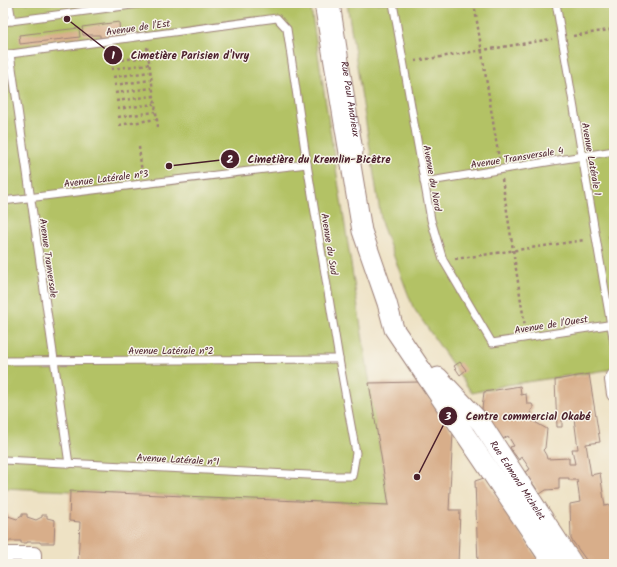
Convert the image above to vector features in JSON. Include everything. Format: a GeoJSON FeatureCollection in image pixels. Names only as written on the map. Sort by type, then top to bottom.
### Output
{"type":"FeatureCollection","features":[{"type":"Feature","properties":{"kind":"main road","name":"Rue Paul Andrieux"},"geometry":{"type":"LineString","coordinates":[[324,3],[355,193]]}},
{"type":"Feature","properties":{"kind":"main road","name":"Rue Edmond Michelet"},"geometry":{"type":"LineString","coordinates":[[355,193],[362,231],[387,303],[394,329],[553,564]]}},
{"type":"Feature","properties":{"kind":"main road","name":"Rue Edmond Michelet"},"geometry":{"type":"LineString","coordinates":[[387,303],[439,379],[481,423],[573,564]]}},
{"type":"Feature","properties":{"kind":"street"},"geometry":{"type":"LineString","coordinates":[[614,376],[612,380],[614,394]]}},
{"type":"Feature","properties":{"kind":"street"},"geometry":{"type":"LineString","coordinates":[[3,554],[34,559]]}},
{"type":"Feature","properties":{"kind":"lane"},"geometry":{"type":"LineString","coordinates":[[9,3],[12,20]]}},
{"type":"Feature","properties":{"kind":"lane"},"geometry":{"type":"LineString","coordinates":[[3,22],[147,3]]}},
{"type":"Feature","properties":{"kind":"lane","name":"Rue Paul Andrieux"},"geometry":{"type":"LineString","coordinates":[[336,3],[359,151],[355,193]]}},
{"type":"Feature","properties":{"kind":"lane","name":"Avenue du Nord"},"geometry":{"type":"LineString","coordinates":[[393,3],[430,220],[443,260],[492,343]]}},
{"type":"Feature","properties":{"kind":"lane","name":"Avenue Latérale 1"},"geometry":{"type":"LineString","coordinates":[[556,3],[612,324],[614,343]]}},
{"type":"Feature","properties":{"kind":"lane","name":"Avenue de l'Est"},"geometry":{"type":"LineString","coordinates":[[6,55],[277,18]]}},
{"type":"Feature","properties":{"kind":"lane","name":"Avenue du Sud"},"geometry":{"type":"LineString","coordinates":[[277,18],[287,29],[307,164],[356,453],[352,476]]}},
{"type":"Feature","properties":{"kind":"lane","name":"Avenue Tranversale"},"geometry":{"type":"LineString","coordinates":[[6,55],[30,197],[69,464]]}},
{"type":"Feature","properties":{"kind":"lane","name":"Avenue Transversale 4"},"geometry":{"type":"LineString","coordinates":[[424,182],[614,151]]}},
{"type":"Feature","properties":{"kind":"lane","name":"Avenue Latérale n°3"},"geometry":{"type":"LineString","coordinates":[[3,201],[307,164]]}},
{"type":"Feature","properties":{"kind":"lane","name":"Avenue de l'Ouest"},"geometry":{"type":"LineString","coordinates":[[492,343],[612,324]]}},
{"type":"Feature","properties":{"kind":"lane","name":"Avenue Latérale n°2"},"geometry":{"type":"LineString","coordinates":[[3,361],[339,359]]}},
{"type":"Feature","properties":{"kind":"lane","name":"Avenue Latérale n°1"},"geometry":{"type":"LineString","coordinates":[[3,460],[352,476]]}},
{"type":"Feature","properties":{"kind":"path"},"geometry":{"type":"LineString","coordinates":[[403,62],[614,29]]}},
{"type":"Feature","properties":{"kind":"path"},"geometry":{"type":"LineString","coordinates":[[145,36],[158,127]]}},
{"type":"Feature","properties":{"kind":"path"},"geometry":{"type":"LineString","coordinates":[[110,61],[148,57]]}},
{"type":"Feature","properties":{"kind":"path"},"geometry":{"type":"LineString","coordinates":[[111,69],[149,64]]}},
{"type":"Feature","properties":{"kind":"path"},"geometry":{"type":"LineString","coordinates":[[113,77],[150,72]]}},
{"type":"Feature","properties":{"kind":"path"},"geometry":{"type":"LineString","coordinates":[[114,85],[151,80]]}},
{"type":"Feature","properties":{"kind":"path"},"geometry":{"type":"LineString","coordinates":[[115,93],[152,88]]}},
{"type":"Feature","properties":{"kind":"path"},"geometry":{"type":"LineString","coordinates":[[116,101],[154,96]]}},
{"type":"Feature","properties":{"kind":"path"},"geometry":{"type":"LineString","coordinates":[[117,109],[155,104]]}},
{"type":"Feature","properties":{"kind":"path"},"geometry":{"type":"LineString","coordinates":[[118,117],[156,112]]}},
{"type":"Feature","properties":{"kind":"path"},"geometry":{"type":"LineString","coordinates":[[119,125],[157,119]]}},
{"type":"Feature","properties":{"kind":"path"},"geometry":{"type":"LineString","coordinates":[[139,147],[144,184]]}},
{"type":"Feature","properties":{"kind":"path"},"geometry":{"type":"LineString","coordinates":[[443,260],[614,236]]}},
{"type":"Feature","properties":{"kind":"green space"},"geometry":{"type":"Polygon","coordinates":[[[3,3],[310,3],[389,505],[3,488],[3,3]]]}},
{"type":"Feature","properties":{"kind":"green space"},"geometry":{"type":"Polygon","coordinates":[[[347,3],[614,3],[614,369],[506,385],[472,393],[413,307],[382,225],[347,3]]]}},
{"type":"Feature","properties":{"kind":"building"},"geometry":{"type":"Polygon","coordinates":[[[119,22],[120,36],[100,38],[100,35],[83,35],[82,27],[119,22]]]}},
{"type":"Feature","properties":{"kind":"building"},"geometry":{"type":"Polygon","coordinates":[[[79,28],[80,37],[20,44],[19,35],[79,28]]]}},
{"type":"Feature","properties":{"kind":"building"},"geometry":{"type":"Polygon","coordinates":[[[460,362],[466,370],[460,375],[454,366],[460,362]]]}},
{"type":"Feature","properties":{"kind":"building"},"geometry":{"type":"Polygon","coordinates":[[[589,374],[600,442],[586,444],[591,475],[600,473],[605,506],[610,505],[614,531],[614,564],[589,564],[571,539],[570,504],[580,502],[577,480],[559,478],[559,489],[546,490],[540,494],[525,472],[530,469],[521,456],[519,460],[512,451],[510,447],[514,446],[508,436],[503,439],[482,409],[484,392],[520,386],[521,395],[526,394],[527,404],[532,404],[533,406],[533,409],[531,410],[533,421],[547,429],[545,448],[543,450],[547,459],[569,458],[569,464],[575,464],[572,449],[578,449],[574,418],[562,420],[562,427],[557,427],[555,380],[589,374]]]}},
{"type":"Feature","properties":{"kind":"building"},"geometry":{"type":"Polygon","coordinates":[[[419,382],[453,432],[449,510],[460,510],[458,564],[78,564],[80,522],[69,521],[70,491],[389,505],[369,383],[419,382]]]}},
{"type":"Feature","properties":{"kind":"building"},"geometry":{"type":"Polygon","coordinates":[[[484,478],[541,564],[478,564],[475,481],[484,478]]]}},
{"type":"Feature","properties":{"kind":"building"},"geometry":{"type":"Polygon","coordinates":[[[3,513],[17,519],[22,516],[22,514],[27,514],[27,517],[36,520],[42,517],[42,515],[47,515],[47,518],[55,520],[54,543],[21,543],[21,541],[3,542],[3,513]]]}},
{"type":"Feature","properties":{"kind":"place","name":"Cimetière Parisien d'Ivry"},"geometry":{"type":"Point","coordinates":[67,19]}},
{"type":"Feature","properties":{"kind":"place","name":"Cimetière du Kremlin-Bicêtre"},"geometry":{"type":"Point","coordinates":[169,166]}},
{"type":"Feature","properties":{"kind":"place","name":"Centre commercial Okabé"},"geometry":{"type":"Point","coordinates":[417,477]}}]}
